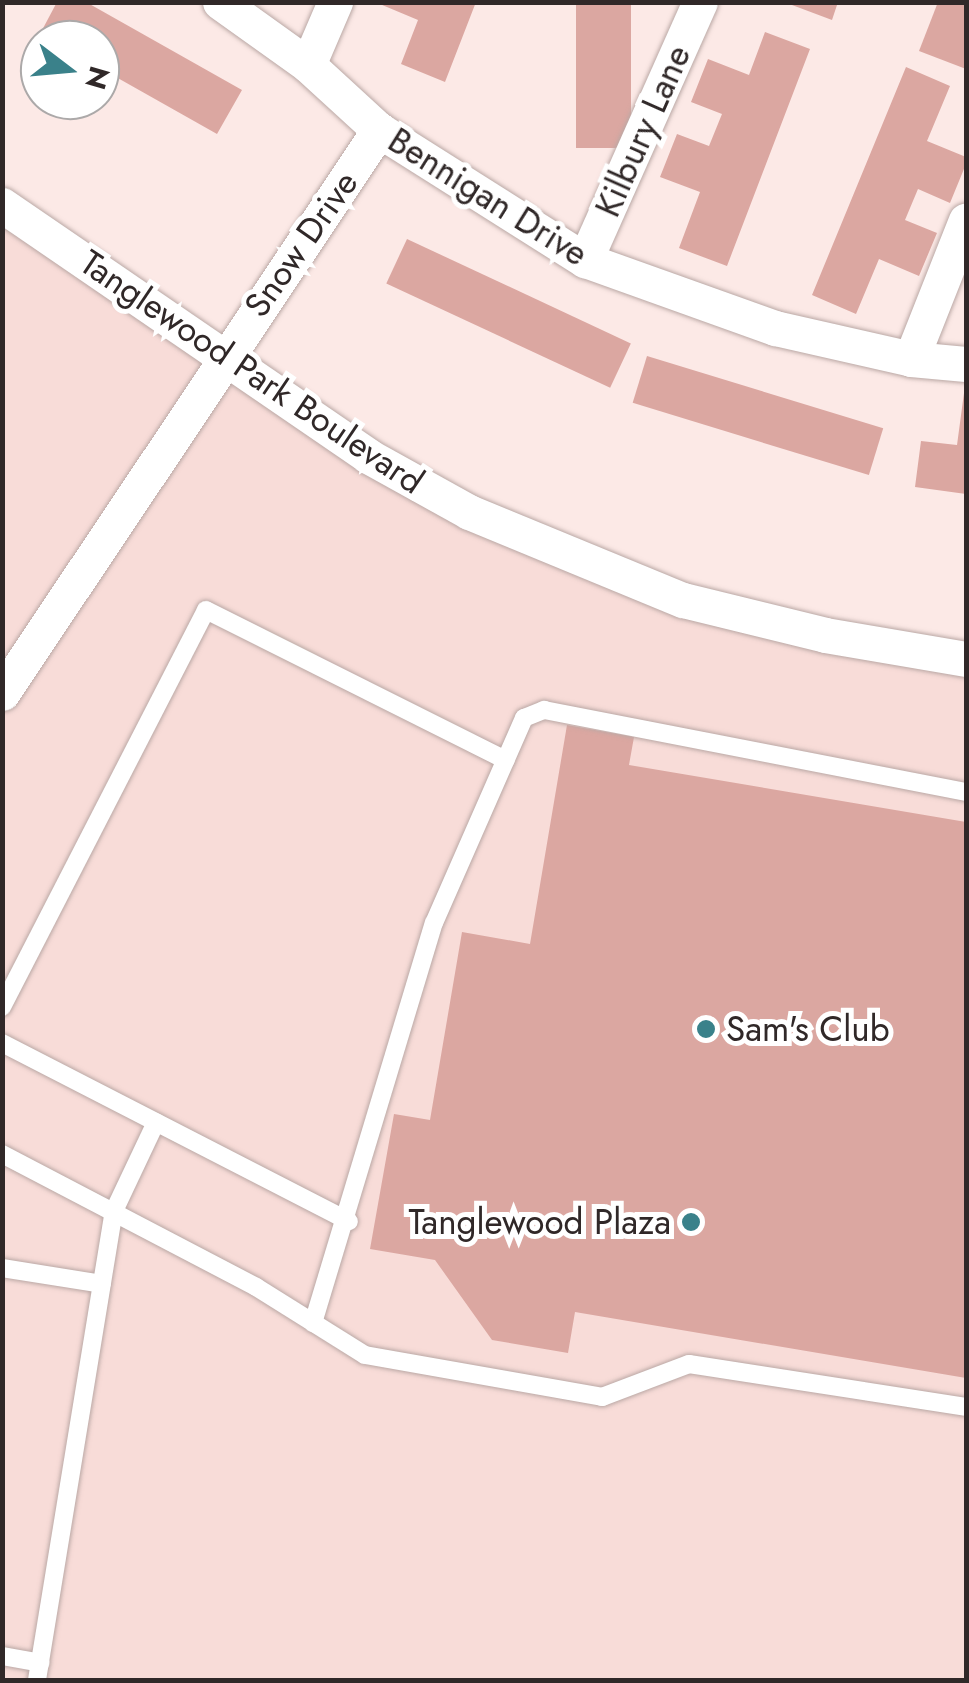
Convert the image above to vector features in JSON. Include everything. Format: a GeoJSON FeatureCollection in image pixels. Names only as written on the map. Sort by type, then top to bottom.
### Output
{"type":"FeatureCollection","features":[{"type":"Feature","properties":{"kind":"street","name":"Bennigan Drive"},"geometry":{"type":"LineString","coordinates":[[220,2],[308,64],[379,130],[586,260],[775,328],[911,359],[966,364]]}},
{"type":"Feature","properties":{"kind":"street"},"geometry":{"type":"LineString","coordinates":[[308,64],[334,2]]}},
{"type":"Feature","properties":{"kind":"street","name":"Kilbury Lane"},"geometry":{"type":"LineString","coordinates":[[586,260],[700,2]]}},
{"type":"Feature","properties":{"kind":"street","name":"Snow Drive"},"geometry":{"type":"LineString","coordinates":[[2,693],[222,357],[379,130]]}},
{"type":"Feature","properties":{"kind":"street","name":"Tanglewood Park Boulevard"},"geometry":{"type":"LineString","coordinates":[[2,205],[368,456],[551,551],[683,600],[825,634],[966,659]]}},
{"type":"Feature","properties":{"kind":"street"},"geometry":{"type":"LineString","coordinates":[[911,359],[966,220]]}},
{"type":"Feature","properties":{"kind":"lane"},"geometry":{"type":"LineString","coordinates":[[2,1007],[206,610],[506,760]]}},
{"type":"Feature","properties":{"kind":"lane"},"geometry":{"type":"LineString","coordinates":[[313,1323],[349,1220],[434,922],[524,718],[544,710],[966,792]]}},
{"type":"Feature","properties":{"kind":"lane"},"geometry":{"type":"LineString","coordinates":[[2,1043],[349,1220]]}},
{"type":"Feature","properties":{"kind":"lane"},"geometry":{"type":"LineString","coordinates":[[2,1656],[39,1672],[114,1211],[156,1122]]}},
{"type":"Feature","properties":{"kind":"lane"},"geometry":{"type":"LineString","coordinates":[[2,1154],[114,1211],[365,1355],[602,1397],[689,1364],[966,1407]]}},
{"type":"Feature","properties":{"kind":"lane"},"geometry":{"type":"LineString","coordinates":[[2,1268],[102,1284]]}},
{"type":"Feature","properties":{"kind":"shaded area"},"geometry":{"type":"Polygon","coordinates":[[[2,205],[223,357],[551,551],[966,659],[966,1680],[3,1680],[2,205]]]}},
{"type":"Feature","properties":{"kind":"building"},"geometry":{"type":"Polygon","coordinates":[[[57,2],[86,2],[118,20],[47,20],[57,2]]]}},
{"type":"Feature","properties":{"kind":"building"},"geometry":{"type":"Polygon","coordinates":[[[375,2],[476,2],[445,82],[401,64],[418,20],[375,2]]]}},
{"type":"Feature","properties":{"kind":"building"},"geometry":{"type":"Polygon","coordinates":[[[576,2],[631,2],[631,148],[576,148],[576,2]]]}},
{"type":"Feature","properties":{"kind":"building"},"geometry":{"type":"Polygon","coordinates":[[[784,2],[838,2],[832,20],[784,2]]]}},
{"type":"Feature","properties":{"kind":"building"},"geometry":{"type":"Polygon","coordinates":[[[938,2],[966,2],[966,69],[919,51],[938,2]]]}},
{"type":"Feature","properties":{"kind":"building"},"geometry":{"type":"Polygon","coordinates":[[[120,21],[242,90],[217,134],[120,79],[120,21]]]}},
{"type":"Feature","properties":{"kind":"building"},"geometry":{"type":"Polygon","coordinates":[[[765,32],[810,49],[727,266],[679,248],[700,192],[660,177],[677,134],[709,146],[722,114],[691,102],[708,59],[749,75],[765,32]]]}},
{"type":"Feature","properties":{"kind":"building"},"geometry":{"type":"Polygon","coordinates":[[[906,67],[950,86],[927,141],[966,157],[966,164],[950,203],[918,189],[905,220],[937,233],[919,276],[879,259],[856,314],[812,295],[906,67]]]}},
{"type":"Feature","properties":{"kind":"building"},"geometry":{"type":"Polygon","coordinates":[[[407,239],[631,343],[610,388],[386,283],[407,239]]]}},
{"type":"Feature","properties":{"kind":"building"},"geometry":{"type":"Polygon","coordinates":[[[647,356],[883,428],[869,475],[633,403],[647,356]]]}},
{"type":"Feature","properties":{"kind":"building"},"geometry":{"type":"Polygon","coordinates":[[[964,393],[966,494],[915,487],[921,441],[957,445],[964,393]]]}},
{"type":"Feature","properties":{"kind":"building","name":"Sam's Club"},"geometry":{"type":"Polygon","coordinates":[[[567,725],[634,737],[629,765],[966,822],[966,1378],[575,1312],[568,1353],[492,1340],[435,1260],[370,1249],[394,1114],[430,1120],[462,932],[530,944],[567,725]]]}},
{"type":"Feature","properties":{"kind":"place","name":"Sam's Club"},"geometry":{"type":"Point","coordinates":[706,1029]}},
{"type":"Feature","properties":{"kind":"place","name":"Tanglewood Plaza"},"geometry":{"type":"Point","coordinates":[691,1222]}}]}
